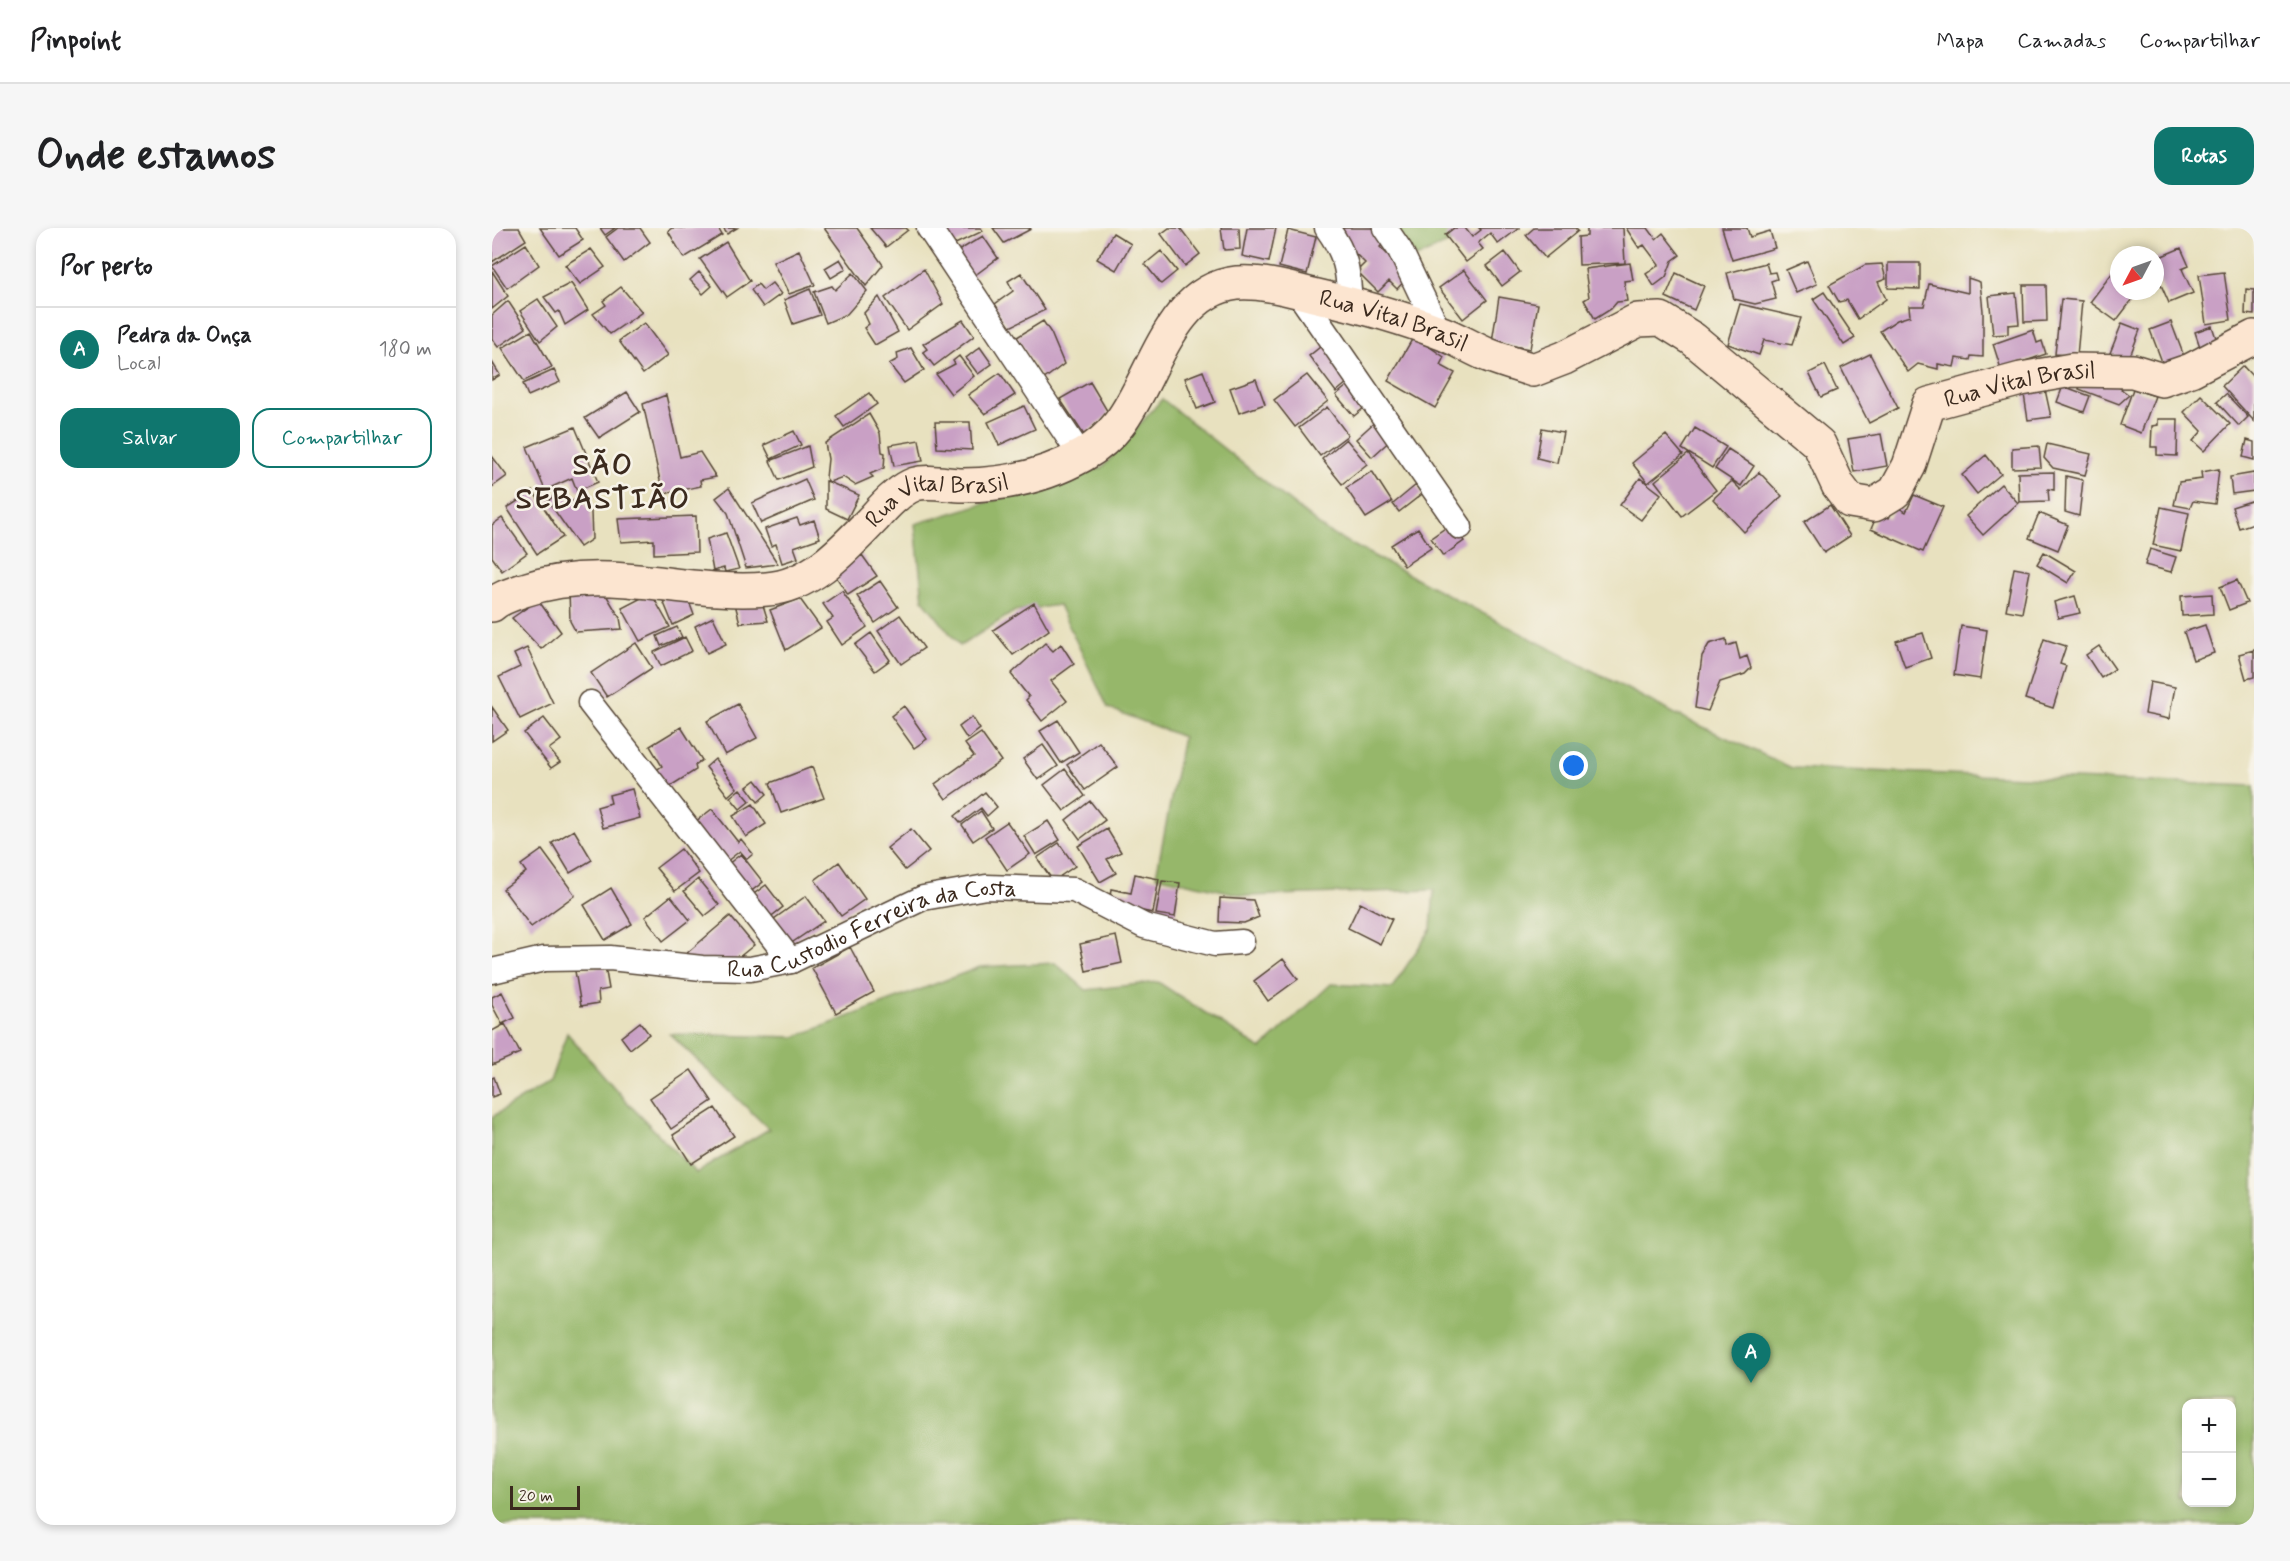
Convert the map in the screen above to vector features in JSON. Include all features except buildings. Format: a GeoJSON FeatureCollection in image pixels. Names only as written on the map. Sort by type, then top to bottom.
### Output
{"type":"FeatureCollection","features":[{"type":"Feature","properties":{"kind":"street"},"geometry":{"type":"LineString","coordinates":[[929,228],[1081,456]]}},
{"type":"Feature","properties":{"kind":"street"},"geometry":{"type":"LineString","coordinates":[[1327,228],[1343,250],[1348,266],[1350,303]]}},
{"type":"Feature","properties":{"kind":"street"},"geometry":{"type":"LineString","coordinates":[[1385,228],[1400,250],[1439,332]]}},
{"type":"Feature","properties":{"kind":"street","name":"Rua Vital Brasil"},"geometry":{"type":"LineString","coordinates":[[492,605],[498,599],[538,586],[576,578],[647,580],[740,590],[771,589],[798,581],[821,568],[888,502],[917,484],[988,485],[1038,476],[1081,456],[1102,443],[1119,424],[1143,387],[1174,326],[1190,306],[1210,290],[1235,283],[1297,291],[1350,303],[1439,332],[1486,354],[1533,370],[1564,358],[1638,320],[1660,319],[1693,339],[1819,444],[1838,485],[1850,501],[1874,505],[1895,492],[1909,466],[1929,404],[2021,379],[2072,370],[2133,371],[2162,380],[2191,370],[2254,337]]}},
{"type":"Feature","properties":{"kind":"street"},"geometry":{"type":"LineString","coordinates":[[1297,291],[1460,527]]}},
{"type":"Feature","properties":{"kind":"street"},"geometry":{"type":"LineString","coordinates":[[590,703],[790,961]]}},
{"type":"Feature","properties":{"kind":"street","name":"Rua Custodio Ferreira da Costa"},"geometry":{"type":"LineString","coordinates":[[492,971],[544,958],[610,958],[702,968],[750,969],[790,961],[923,898],[986,887],[1074,890],[1144,926],[1215,944],[1242,942]]}},
{"type":"Feature","properties":{"kind":"green space"},"geometry":{"type":"Polygon","coordinates":[[[1393,228],[1462,228],[1456,239],[1416,258],[1393,228]]]}},
{"type":"Feature","properties":{"kind":"green space"},"geometry":{"type":"Polygon","coordinates":[[[1162,399],[1328,532],[1675,714],[1792,768],[2254,786],[2254,1525],[492,1525],[492,1117],[550,1081],[567,1033],[624,1099],[696,1173],[769,1129],[670,1034],[795,1037],[980,967],[1055,963],[1086,990],[1158,982],[1261,1049],[1331,984],[1392,988],[1431,929],[1434,890],[1247,896],[1156,876],[1183,737],[1108,708],[1059,605],[1015,611],[960,646],[923,600],[915,524],[1102,468],[1162,399]]]}},
{"type":"Feature","properties":{"kind":"place","name":"Pedra da Onça"},"geometry":{"type":"Point","coordinates":[1751,1383]}},
{"type":"Feature","properties":{"kind":"district","name":"SÃO SEBASTIÃO"},"geometry":{"type":"Point","coordinates":[603,481]}}]}
